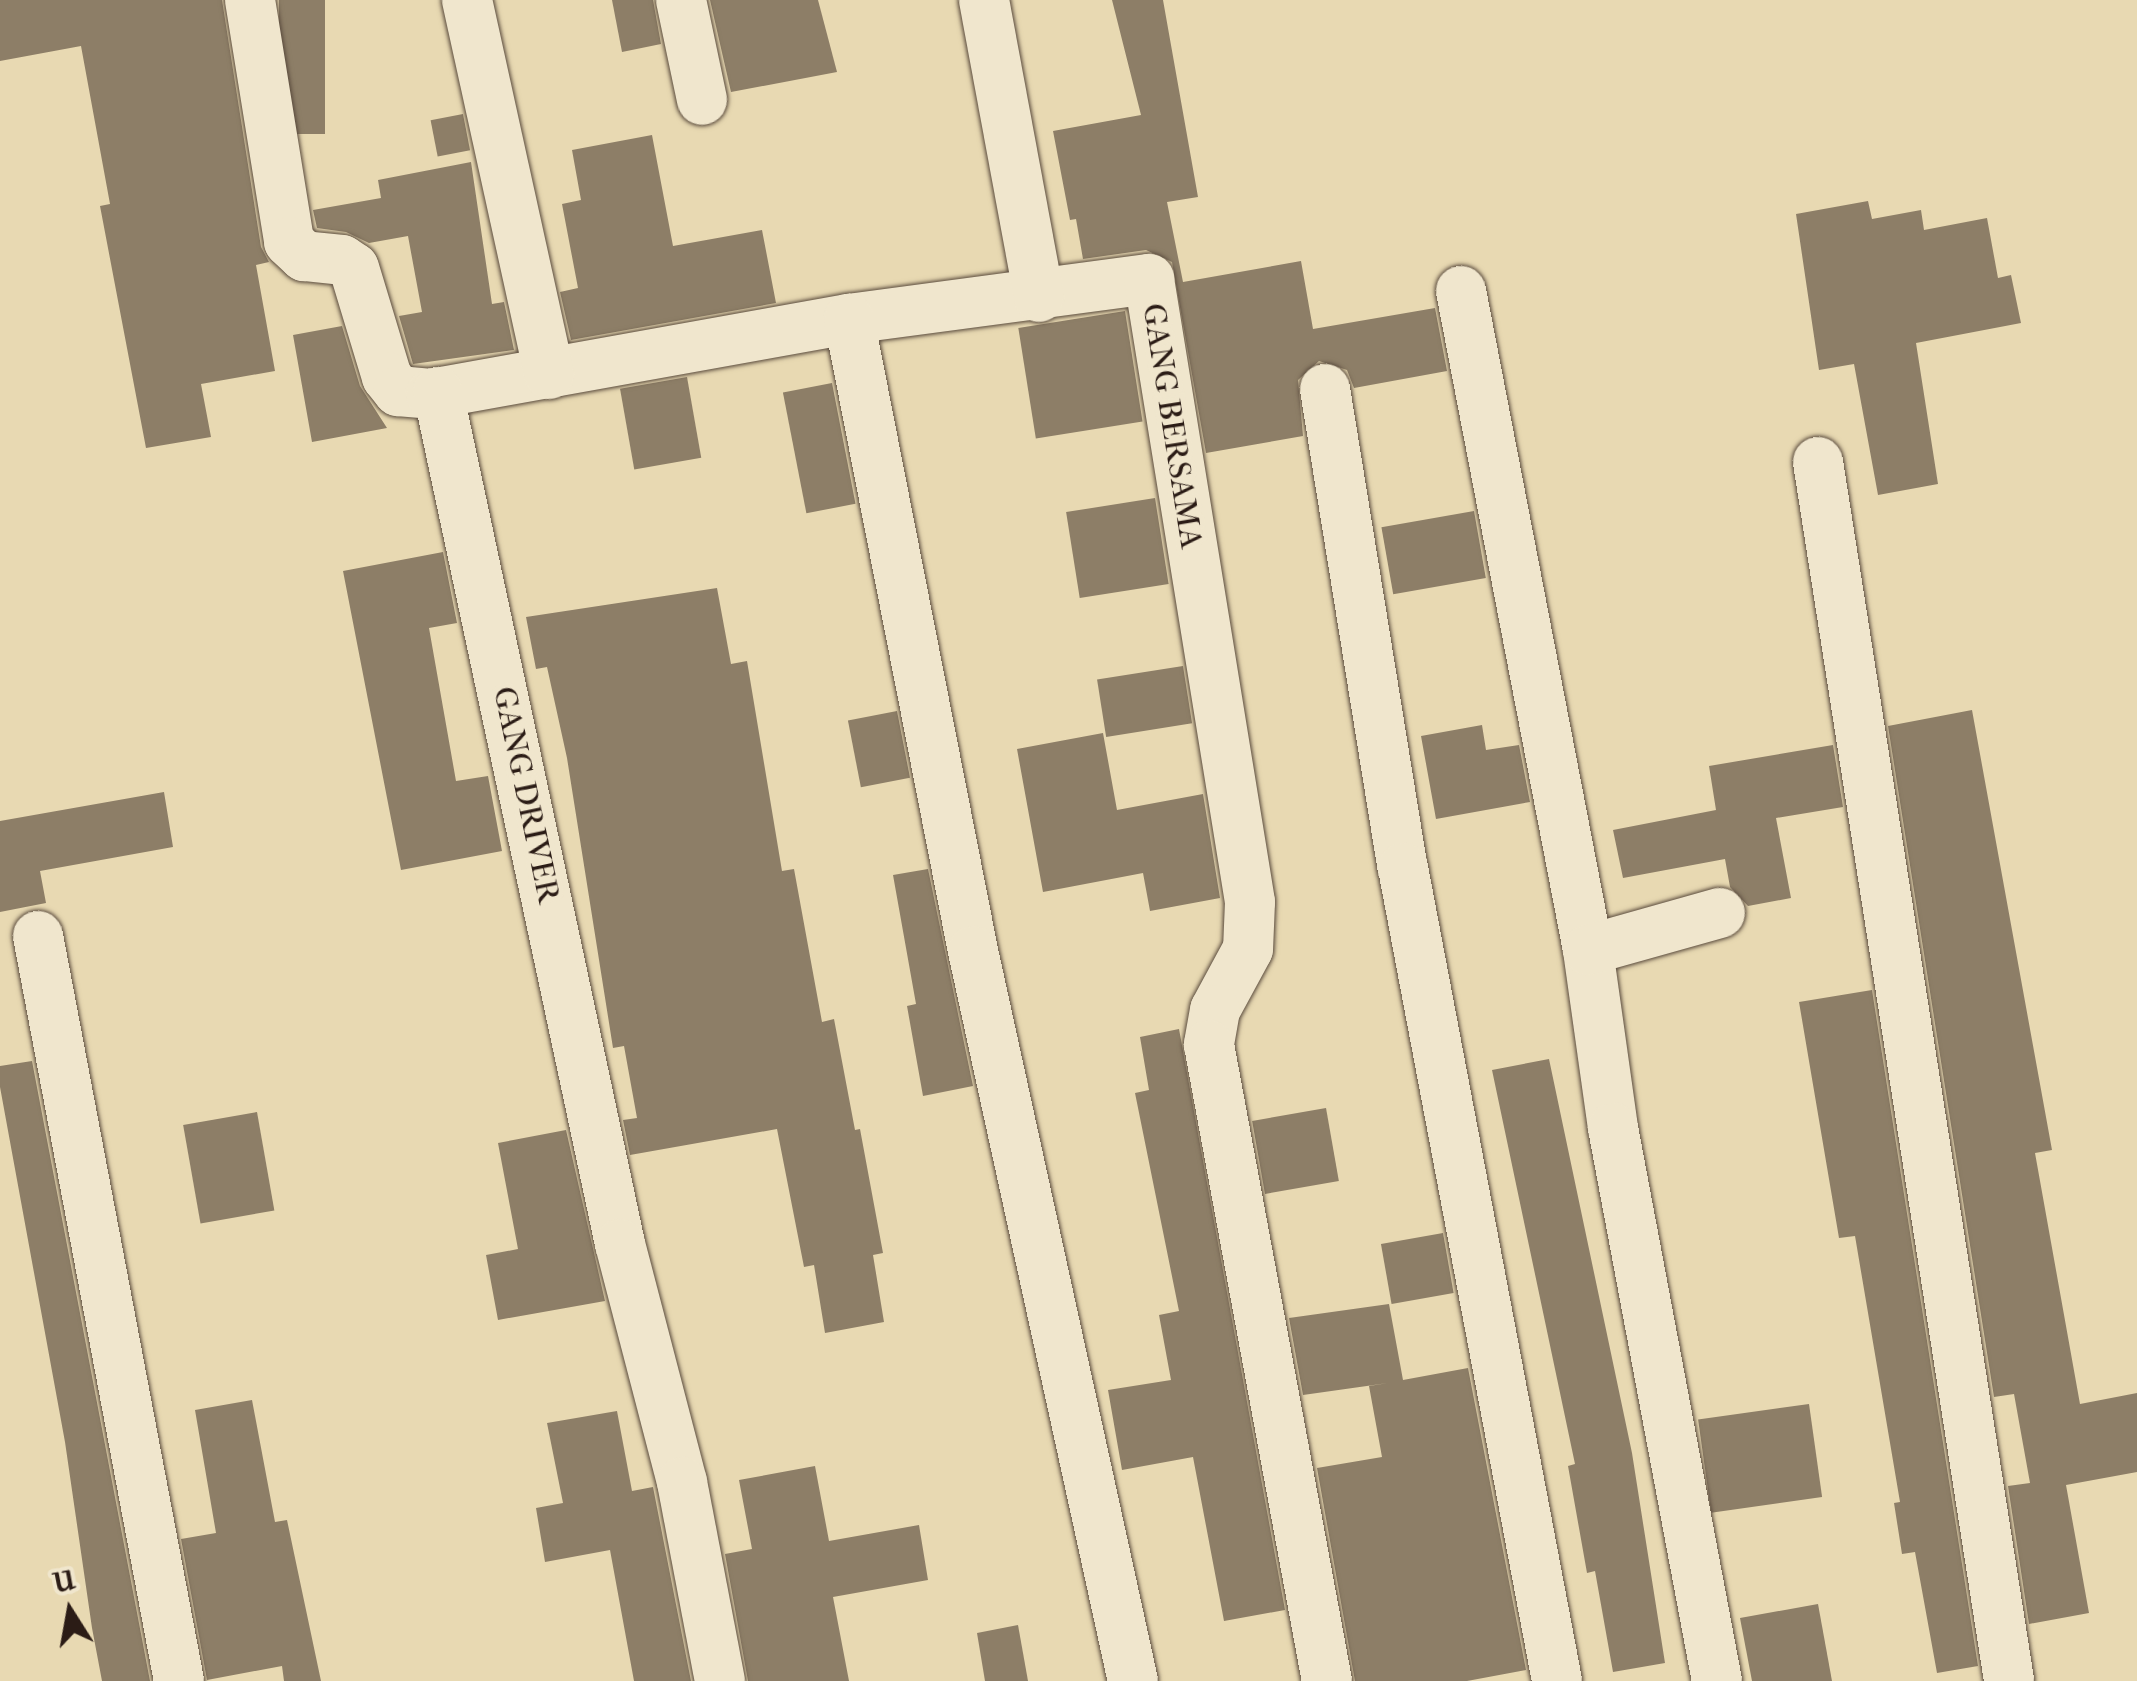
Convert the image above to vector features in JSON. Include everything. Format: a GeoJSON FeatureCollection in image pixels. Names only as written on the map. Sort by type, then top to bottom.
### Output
{"type":"FeatureCollection","features":[{"type":"Feature","properties":{"kind":"street"},"geometry":{"type":"LineString","coordinates":[[250,0],[290,242],[304,256],[342,260],[354,268],[391,386],[438,392],[849,319],[1039,297],[984,0]]}},
{"type":"Feature","properties":{"kind":"street"},"geometry":{"type":"LineString","coordinates":[[466,0],[549,374]]}},
{"type":"Feature","properties":{"kind":"street"},"geometry":{"type":"LineString","coordinates":[[681,0],[702,100]]}},
{"type":"Feature","properties":{"kind":"street","name":"GANG BERSAMA"},"geometry":{"type":"LineString","coordinates":[[1039,297],[1149,279],[1250,928],[1248,949],[1215,1010],[1209,1046],[1327,1681]]}},
{"type":"Feature","properties":{"kind":"street"},"geometry":{"type":"LineString","coordinates":[[1460,291],[1588,950],[1613,1128],[1718,1681]]}},
{"type":"Feature","properties":{"kind":"street"},"geometry":{"type":"LineString","coordinates":[[849,319],[973,951],[1133,1681]]}},
{"type":"Feature","properties":{"kind":"street"},"geometry":{"type":"LineString","coordinates":[[1324,389],[1403,868],[1558,1681]]}},
{"type":"Feature","properties":{"kind":"street","name":"GANG DRIVER"},"geometry":{"type":"LineString","coordinates":[[438,392],[620,1244],[682,1482],[720,1681]]}},
{"type":"Feature","properties":{"kind":"street"},"geometry":{"type":"LineString","coordinates":[[1818,462],[2008,1681]]}},
{"type":"Feature","properties":{"kind":"street"},"geometry":{"type":"LineString","coordinates":[[1588,950],[1720,912]]}},
{"type":"Feature","properties":{"kind":"street"},"geometry":{"type":"LineString","coordinates":[[38,936],[179,1681]]}},
{"type":"Feature","properties":{"kind":"building"},"geometry":{"type":"Polygon","coordinates":[[[0,0],[222,0],[261,247],[269,262],[256,265],[275,371],[201,384],[211,437],[146,448],[100,206],[110,204],[81,46],[0,61],[0,0]]]}},
{"type":"Feature","properties":{"kind":"building"},"geometry":{"type":"Polygon","coordinates":[[[279,0],[325,0],[325,134],[279,134],[279,0]]]}},
{"type":"Feature","properties":{"kind":"building"},"geometry":{"type":"Polygon","coordinates":[[[612,0],[653,0],[661,44],[622,52],[612,0]]]}},
{"type":"Feature","properties":{"kind":"building"},"geometry":{"type":"Polygon","coordinates":[[[710,0],[818,0],[837,72],[731,92],[710,0]]]}},
{"type":"Feature","properties":{"kind":"building"},"geometry":{"type":"Polygon","coordinates":[[[1112,0],[1163,0],[1198,197],[1167,202],[1183,282],[1301,261],[1313,329],[1435,308],[1447,371],[1354,388],[1347,370],[1319,361],[1298,380],[1303,436],[1206,453],[1172,262],[1146,250],[1083,259],[1076,219],[1070,220],[1053,131],[1141,115],[1112,0]]]}},
{"type":"Feature","properties":{"kind":"building"},"geometry":{"type":"Polygon","coordinates":[[[463,114],[470,150],[438,157],[431,120],[463,114]]]}},
{"type":"Feature","properties":{"kind":"building"},"geometry":{"type":"Polygon","coordinates":[[[652,135],[673,246],[762,230],[776,303],[571,340],[560,292],[578,288],[562,204],[581,200],[572,150],[652,135]]]}},
{"type":"Feature","properties":{"kind":"building"},"geometry":{"type":"Polygon","coordinates":[[[471,162],[492,304],[504,302],[514,350],[413,364],[399,316],[422,312],[408,236],[369,243],[346,232],[317,228],[313,210],[381,198],[378,180],[471,162]]]}},
{"type":"Feature","properties":{"kind":"building"},"geometry":{"type":"Polygon","coordinates":[[[1868,201],[1872,219],[1921,210],[1924,230],[1987,218],[1998,278],[2011,275],[2021,323],[1916,343],[1938,484],[1878,495],[1854,364],[1819,370],[1796,214],[1868,201]]]}},
{"type":"Feature","properties":{"kind":"building"},"geometry":{"type":"Polygon","coordinates":[[[1125,311],[1143,422],[1036,439],[1018,328],[1125,311]]]}},
{"type":"Feature","properties":{"kind":"building"},"geometry":{"type":"Polygon","coordinates":[[[342,326],[360,386],[387,428],[312,442],[293,335],[342,326]]]}},
{"type":"Feature","properties":{"kind":"building"},"geometry":{"type":"Polygon","coordinates":[[[687,377],[701,458],[634,470],[620,389],[687,377]]]}},
{"type":"Feature","properties":{"kind":"building"},"geometry":{"type":"Polygon","coordinates":[[[832,383],[855,504],[806,513],[783,393],[832,383]]]}},
{"type":"Feature","properties":{"kind":"building"},"geometry":{"type":"Polygon","coordinates":[[[1155,498],[1169,584],[1080,598],[1066,512],[1155,498]]]}},
{"type":"Feature","properties":{"kind":"building"},"geometry":{"type":"Polygon","coordinates":[[[1474,511],[1486,578],[1393,594],[1381,527],[1474,511]]]}},
{"type":"Feature","properties":{"kind":"building"},"geometry":{"type":"Polygon","coordinates":[[[443,552],[457,623],[429,628],[456,781],[488,776],[502,851],[401,870],[343,571],[443,552]]]}},
{"type":"Feature","properties":{"kind":"building"},"geometry":{"type":"Polygon","coordinates":[[[717,588],[731,664],[747,661],[782,871],[794,869],[822,1022],[834,1019],[883,1253],[873,1255],[884,1322],[825,1333],[814,1265],[804,1267],[777,1129],[630,1155],[623,1120],[637,1118],[624,1046],[613,1048],[567,758],[547,667],[536,669],[526,617],[717,588]]]}},
{"type":"Feature","properties":{"kind":"building"},"geometry":{"type":"Polygon","coordinates":[[[1183,666],[1192,723],[1106,737],[1097,680],[1183,666]]]}},
{"type":"Feature","properties":{"kind":"building"},"geometry":{"type":"Polygon","coordinates":[[[1972,710],[2052,1150],[2035,1153],[2080,1404],[2137,1393],[2137,1472],[2066,1485],[2089,1613],[2029,1624],[2008,1486],[2030,1483],[2014,1394],[1994,1397],[1888,726],[1972,710]]]}},
{"type":"Feature","properties":{"kind":"building"},"geometry":{"type":"Polygon","coordinates":[[[897,711],[910,778],[861,787],[848,721],[897,711]]]}},
{"type":"Feature","properties":{"kind":"building"},"geometry":{"type":"Polygon","coordinates":[[[1482,725],[1486,750],[1519,745],[1530,802],[1436,819],[1421,736],[1482,725]]]}},
{"type":"Feature","properties":{"kind":"building"},"geometry":{"type":"Polygon","coordinates":[[[1103,733],[1117,810],[1203,794],[1220,898],[1150,911],[1143,873],[1043,892],[1017,749],[1103,733]]]}},
{"type":"Feature","properties":{"kind":"building"},"geometry":{"type":"Polygon","coordinates":[[[1833,745],[1843,807],[1776,818],[1791,898],[1748,906],[1730,887],[1725,859],[1623,878],[1613,830],[1716,810],[1709,766],[1833,745]]]}},
{"type":"Feature","properties":{"kind":"building"},"geometry":{"type":"Polygon","coordinates":[[[164,792],[173,847],[40,871],[46,903],[0,912],[0,821],[164,792]]]}},
{"type":"Feature","properties":{"kind":"building"},"geometry":{"type":"Polygon","coordinates":[[[928,869],[973,1086],[923,1096],[907,1006],[916,1004],[893,875],[928,869]]]}},
{"type":"Feature","properties":{"kind":"building"},"geometry":{"type":"Polygon","coordinates":[[[1872,990],[1978,1666],[1937,1673],[1915,1552],[1902,1554],[1894,1503],[1900,1502],[1855,1236],[1839,1238],[1799,1002],[1872,990]]]}},
{"type":"Feature","properties":{"kind":"building"},"geometry":{"type":"Polygon","coordinates":[[[1179,1029],[1285,1610],[1224,1621],[1193,1457],[1122,1470],[1108,1390],[1171,1380],[1159,1315],[1179,1311],[1135,1093],[1149,1090],[1140,1037],[1179,1029]]]}},
{"type":"Feature","properties":{"kind":"building"},"geometry":{"type":"Polygon","coordinates":[[[1549,1059],[1632,1453],[1665,1663],[1613,1672],[1595,1571],[1587,1573],[1568,1466],[1575,1464],[1492,1070],[1549,1059]]]}},
{"type":"Feature","properties":{"kind":"building"},"geometry":{"type":"Polygon","coordinates":[[[32,1061],[150,1681],[102,1681],[65,1442],[0,1087],[0,1066],[32,1061]]]}},
{"type":"Feature","properties":{"kind":"building"},"geometry":{"type":"Polygon","coordinates":[[[1326,1108],[1339,1181],[1265,1194],[1252,1121],[1326,1108]]]}},
{"type":"Feature","properties":{"kind":"building"},"geometry":{"type":"Polygon","coordinates":[[[257,1112],[274,1210],[201,1224],[183,1125],[257,1112]]]}},
{"type":"Feature","properties":{"kind":"building"},"geometry":{"type":"Polygon","coordinates":[[[566,1130],[605,1301],[498,1320],[486,1255],[518,1249],[498,1143],[566,1130]]]}},
{"type":"Feature","properties":{"kind":"building"},"geometry":{"type":"Polygon","coordinates":[[[1443,1233],[1454,1293],[1392,1304],[1381,1244],[1443,1233]]]}},
{"type":"Feature","properties":{"kind":"building"},"geometry":{"type":"Polygon","coordinates":[[[1389,1304],[1403,1380],[1468,1368],[1526,1670],[1467,1681],[1355,1681],[1317,1468],[1382,1457],[1369,1386],[1388,1383],[1303,1395],[1289,1318],[1389,1304]]]}},
{"type":"Feature","properties":{"kind":"building"},"geometry":{"type":"Polygon","coordinates":[[[252,1400],[275,1522],[287,1520],[321,1681],[284,1681],[282,1666],[207,1680],[181,1539],[216,1533],[195,1410],[252,1400]]]}},
{"type":"Feature","properties":{"kind":"building"},"geometry":{"type":"Polygon","coordinates":[[[1809,1404],[1822,1497],[1711,1513],[1698,1420],[1809,1404]]]}},
{"type":"Feature","properties":{"kind":"building"},"geometry":{"type":"Polygon","coordinates":[[[617,1411],[632,1491],[653,1487],[691,1681],[634,1681],[610,1550],[545,1562],[536,1508],[563,1503],[547,1423],[617,1411]]]}},
{"type":"Feature","properties":{"kind":"building"},"geometry":{"type":"Polygon","coordinates":[[[815,1466],[829,1541],[919,1525],[928,1580],[833,1597],[849,1681],[748,1681],[725,1554],[752,1549],[739,1480],[815,1466]]]}},
{"type":"Feature","properties":{"kind":"building"},"geometry":{"type":"Polygon","coordinates":[[[1818,1604],[1832,1681],[1752,1681],[1740,1618],[1818,1604]]]}},
{"type":"Feature","properties":{"kind":"building"},"geometry":{"type":"Polygon","coordinates":[[[1018,1625],[1028,1681],[985,1681],[977,1633],[1018,1625]]]}}]}
